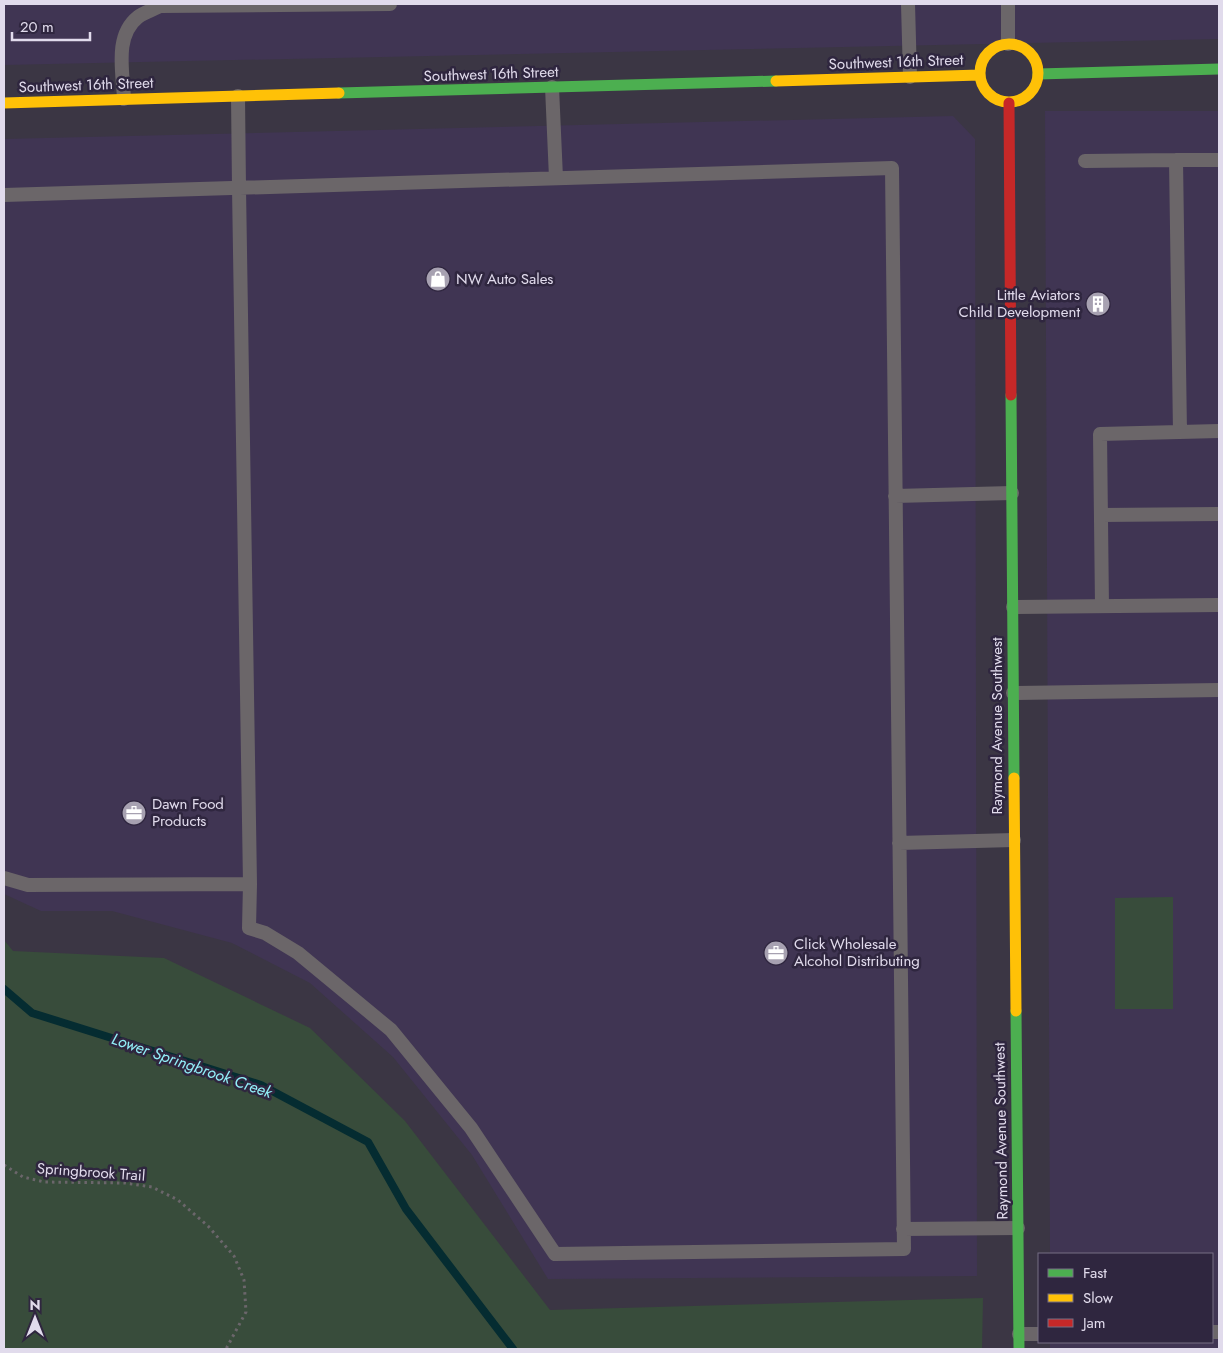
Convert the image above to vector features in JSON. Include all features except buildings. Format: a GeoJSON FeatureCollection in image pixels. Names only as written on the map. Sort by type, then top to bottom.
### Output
{"type":"FeatureCollection","features":[{"type":"Feature","properties":{"kind":"street","name":"Southwest 16th Street"},"geometry":{"type":"LineString","coordinates":[[1008,44],[991,50],[984,57],[980,66],[980,75],[981,84],[992,97],[1000,101],[1009,102]]}},
{"type":"Feature","properties":{"kind":"street"},"geometry":{"type":"LineString","coordinates":[[1008,44],[1017,45],[1026,50],[1032,56],[1038,74],[1032,91],[1018,101],[1009,102]]}},
{"type":"Feature","properties":{"kind":"street"},"geometry":{"type":"LineString","coordinates":[[1038,74],[1219,70]]}},
{"type":"Feature","properties":{"kind":"street","name":"Southwest 16th Street"},"geometry":{"type":"LineString","coordinates":[[4,103],[980,75]]}},
{"type":"Feature","properties":{"kind":"street","name":"Raymond Avenue Southwest"},"geometry":{"type":"LineString","coordinates":[[1009,102],[1019,1349]]}},
{"type":"Feature","properties":{"kind":"lane"},"geometry":{"type":"LineString","coordinates":[[124,99],[122,45],[128,28],[139,16],[160,6],[390,4]]}},
{"type":"Feature","properties":{"kind":"lane"},"geometry":{"type":"LineString","coordinates":[[908,4],[910,77]]}},
{"type":"Feature","properties":{"kind":"lane"},"geometry":{"type":"LineString","coordinates":[[1008,4],[1008,44]]}},
{"type":"Feature","properties":{"kind":"lane"},"geometry":{"type":"LineString","coordinates":[[552,87],[556,178]]}},
{"type":"Feature","properties":{"kind":"lane"},"geometry":{"type":"LineString","coordinates":[[4,196],[240,188],[556,178],[892,168],[904,1249],[555,1254],[471,1128],[390,1030],[298,953],[265,933],[249,928],[250,884],[240,188],[238,96]]}},
{"type":"Feature","properties":{"kind":"lane"},"geometry":{"type":"LineString","coordinates":[[1176,160],[1180,432]]}},
{"type":"Feature","properties":{"kind":"lane"},"geometry":{"type":"LineString","coordinates":[[1085,161],[1219,160]]}},
{"type":"Feature","properties":{"kind":"lane"},"geometry":{"type":"LineString","coordinates":[[1102,606],[1100,434],[1219,431]]}},
{"type":"Feature","properties":{"kind":"lane"},"geometry":{"type":"LineString","coordinates":[[895,496],[1012,493]]}},
{"type":"Feature","properties":{"kind":"lane"},"geometry":{"type":"LineString","coordinates":[[1101,515],[1219,514]]}},
{"type":"Feature","properties":{"kind":"lane"},"geometry":{"type":"LineString","coordinates":[[1013,607],[1219,605]]}},
{"type":"Feature","properties":{"kind":"lane"},"geometry":{"type":"LineString","coordinates":[[1013,693],[1219,690]]}},
{"type":"Feature","properties":{"kind":"lane"},"geometry":{"type":"LineString","coordinates":[[899,843],[1014,840]]}},
{"type":"Feature","properties":{"kind":"lane"},"geometry":{"type":"LineString","coordinates":[[4,878],[28,885],[250,884]]}},
{"type":"Feature","properties":{"kind":"lane"},"geometry":{"type":"LineString","coordinates":[[903,1229],[1018,1228]]}},
{"type":"Feature","properties":{"kind":"lane"},"geometry":{"type":"LineString","coordinates":[[1019,1334],[1038,1334]]}},
{"type":"Feature","properties":{"kind":"path","name":"Springbrook Trail"},"geometry":{"type":"LineString","coordinates":[[4,1165],[23,1177],[44,1182],[125,1183],[152,1187],[178,1200],[208,1226],[234,1256],[244,1280],[246,1312],[226,1349]]}},
{"type":"Feature","properties":{"kind":"shaded area"},"geometry":{"type":"Polygon","coordinates":[[[4,4],[1219,4],[1219,39],[4,65],[4,4]]]}},
{"type":"Feature","properties":{"kind":"shaded area"},"geometry":{"type":"Polygon","coordinates":[[[1045,111],[1219,111],[1219,1349],[1050,1349],[1050,1343],[1213,1343],[1213,1253],[1050,1253],[1045,111]]]}},
{"type":"Feature","properties":{"kind":"shaded area"},"geometry":{"type":"Polygon","coordinates":[[[953,116],[975,139],[977,1276],[548,1279],[472,1155],[393,1057],[310,983],[232,943],[112,911],[41,911],[4,894],[4,139],[953,116]]]}},
{"type":"Feature","properties":{"kind":"green space"},"geometry":{"type":"Polygon","coordinates":[[[1173,897],[1173,1009],[1115,1009],[1115,898],[1173,897]]]}},
{"type":"Feature","properties":{"kind":"green space"},"geometry":{"type":"Polygon","coordinates":[[[4,940],[13,951],[164,958],[310,1028],[405,1121],[550,1310],[983,1298],[982,1349],[4,1349],[4,940]]]}},
{"type":"Feature","properties":{"kind":"waterway","name":"Lower Springbrook Creek"},"geometry":{"type":"LineString","coordinates":[[4,989],[32,1013],[261,1085],[368,1142],[406,1209],[513,1349]]}},
{"type":"Feature","properties":{"kind":"traffic: fast"},"geometry":{"type":"LineString","coordinates":[[1038,74],[1219,69]]}},
{"type":"Feature","properties":{"kind":"traffic: fast"},"geometry":{"type":"LineString","coordinates":[[339,93],[776,81]]}},
{"type":"Feature","properties":{"kind":"traffic: fast"},"geometry":{"type":"LineString","coordinates":[[1011,395],[1014,778]]}},
{"type":"Feature","properties":{"kind":"traffic: fast"},"geometry":{"type":"LineString","coordinates":[[1016,1011],[1019,1349]]}},
{"type":"Feature","properties":{"kind":"traffic: slow"},"geometry":{"type":"LineString","coordinates":[[1009,44],[1020,46],[1030,52],[1036,62],[1038,73],[1036,84],[1030,94],[1020,100],[1009,102],[998,100],[988,94],[982,84],[980,73],[982,62],[988,52],[998,46],[1009,44]]}},
{"type":"Feature","properties":{"kind":"traffic: slow"},"geometry":{"type":"LineString","coordinates":[[776,81],[980,75]]}},
{"type":"Feature","properties":{"kind":"traffic: slow"},"geometry":{"type":"LineString","coordinates":[[4,103],[339,93]]}},
{"type":"Feature","properties":{"kind":"traffic: slow"},"geometry":{"type":"LineString","coordinates":[[1014,778],[1016,1011]]}},
{"type":"Feature","properties":{"kind":"traffic: jam"},"geometry":{"type":"LineString","coordinates":[[1009,103],[1011,395]]}},
{"type":"Feature","properties":{"kind":"place","name":"NW Auto Sales"},"geometry":{"type":"Point","coordinates":[438,279]}},
{"type":"Feature","properties":{"kind":"place","name":"Little Aviators Child Development"},"geometry":{"type":"Point","coordinates":[1098,304]}},
{"type":"Feature","properties":{"kind":"place","name":"Dawn Food Products"},"geometry":{"type":"Point","coordinates":[134,813]}},
{"type":"Feature","properties":{"kind":"place","name":"Click Wholesale Alcohol Distributing"},"geometry":{"type":"Point","coordinates":[776,953]}}]}
